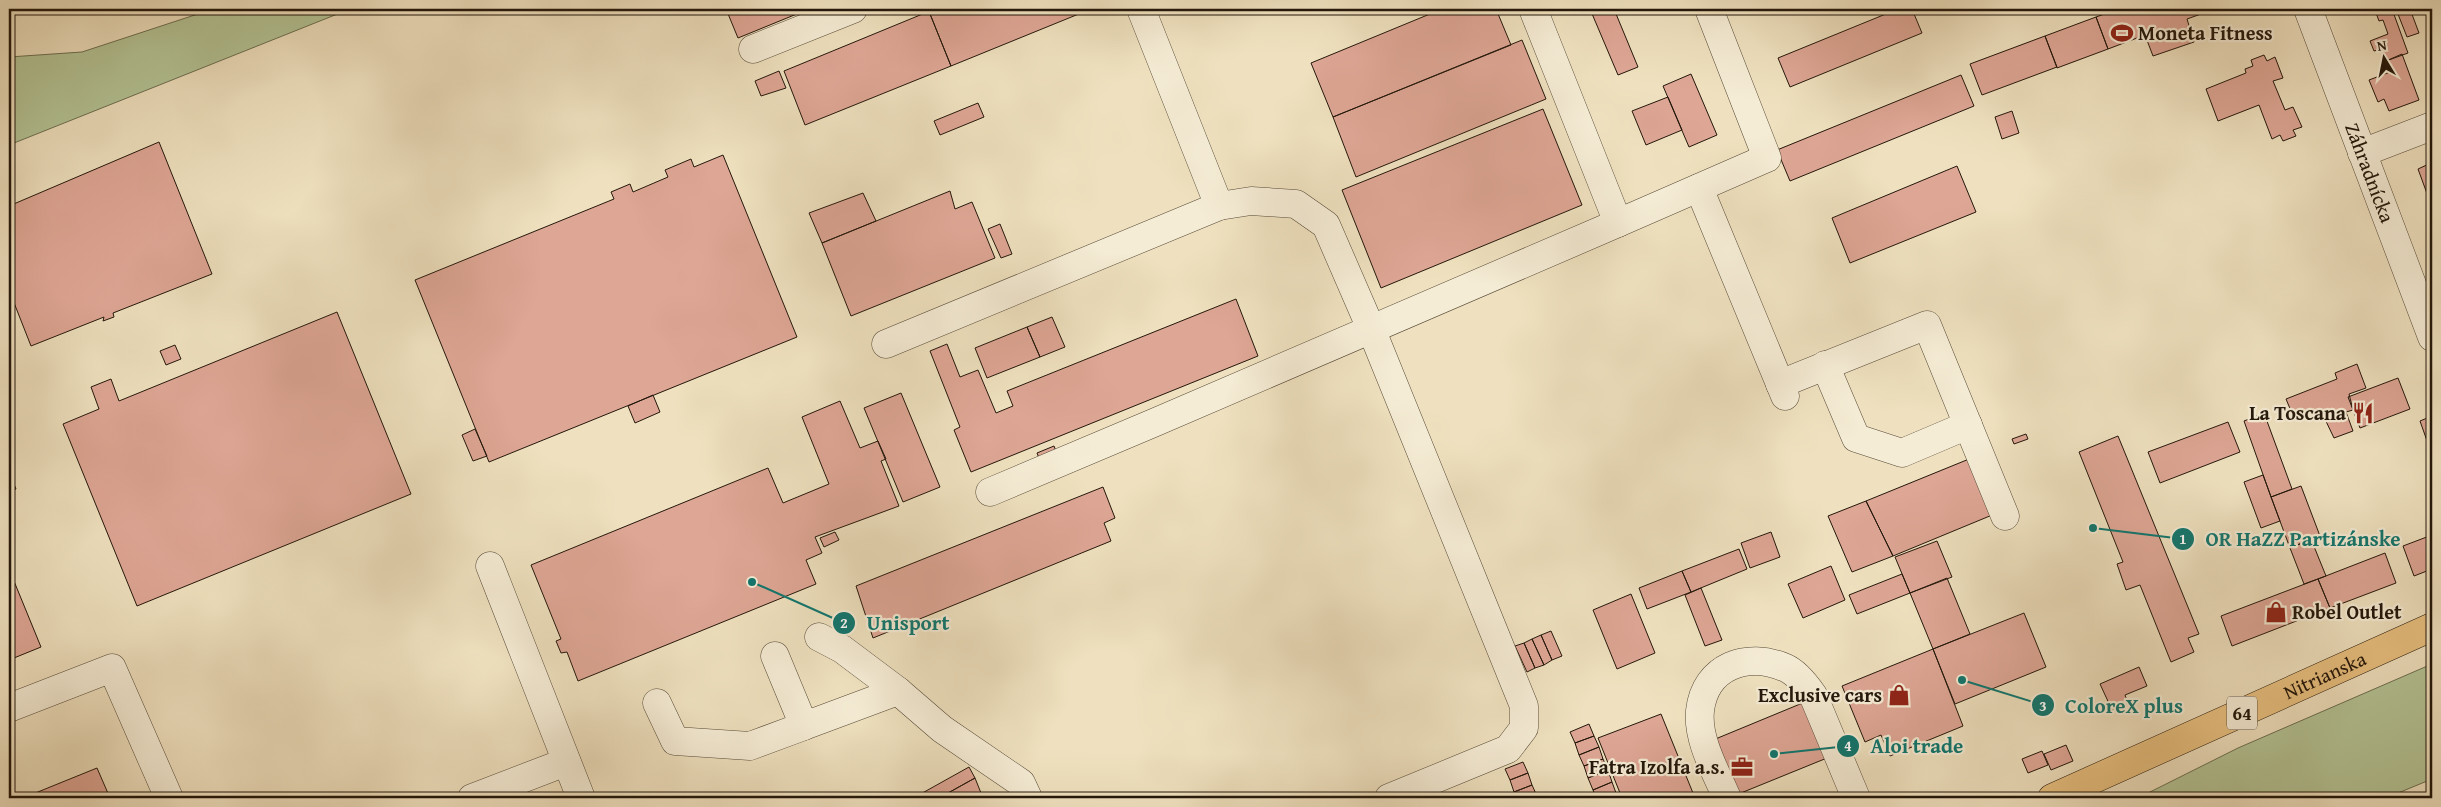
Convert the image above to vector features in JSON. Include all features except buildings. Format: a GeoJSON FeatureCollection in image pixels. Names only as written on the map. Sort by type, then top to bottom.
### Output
{"type":"FeatureCollection","features":[{"type":"Feature","properties":{"kind":"main road","name":"Nitrianska"},"geometry":{"type":"LineString","coordinates":[[2052,798],[2432,627]]}},
{"type":"Feature","properties":{"kind":"street"},"geometry":{"type":"LineString","coordinates":[[753,49],[853,9]]}},
{"type":"Feature","properties":{"kind":"street"},"geometry":{"type":"LineString","coordinates":[[1141,9],[1219,206]]}},
{"type":"Feature","properties":{"kind":"street"},"geometry":{"type":"LineString","coordinates":[[1533,9],[1618,223]]}},
{"type":"Feature","properties":{"kind":"street"},"geometry":{"type":"LineString","coordinates":[[990,492],[1265,378],[1322,350],[1372,331],[1767,158],[1709,9]]}},
{"type":"Feature","properties":{"kind":"street","name":"Záhradnícka"},"geometry":{"type":"LineString","coordinates":[[2308,9],[2432,337]]}},
{"type":"Feature","properties":{"kind":"street"},"geometry":{"type":"LineString","coordinates":[[2362,152],[2432,126]]}},
{"type":"Feature","properties":{"kind":"street"},"geometry":{"type":"LineString","coordinates":[[1699,188],[1782,390],[1825,365],[1927,325],[2005,516]]}},
{"type":"Feature","properties":{"kind":"street"},"geometry":{"type":"LineString","coordinates":[[886,344],[1219,206],[1251,201],[1296,204],[1326,224],[1372,331],[1524,706],[1524,728],[1508,749],[1389,798]]}},
{"type":"Feature","properties":{"kind":"street"},"geometry":{"type":"LineString","coordinates":[[1825,365],[1856,438],[1902,452],[1968,425]]}},
{"type":"Feature","properties":{"kind":"street"},"geometry":{"type":"LineString","coordinates":[[490,566],[581,798]]}},
{"type":"Feature","properties":{"kind":"street"},"geometry":{"type":"LineString","coordinates":[[819,637],[842,649],[898,691],[942,730],[1021,783],[1028,798]]}},
{"type":"Feature","properties":{"kind":"street"},"geometry":{"type":"LineString","coordinates":[[775,656],[804,726]]}},
{"type":"Feature","properties":{"kind":"street"},"geometry":{"type":"LineString","coordinates":[[1727,798],[1702,735],[1700,712],[1704,689],[1717,672],[1746,661],[1766,662],[1788,668],[1805,683],[1813,694],[1856,798]]}},
{"type":"Feature","properties":{"kind":"street"},"geometry":{"type":"LineString","coordinates":[[9,708],[112,668],[169,798]]}},
{"type":"Feature","properties":{"kind":"street"},"geometry":{"type":"LineString","coordinates":[[657,703],[675,741],[750,746],[898,691]]}},
{"type":"Feature","properties":{"kind":"street"},"geometry":{"type":"LineString","coordinates":[[472,798],[566,762]]}},
{"type":"Feature","properties":{"kind":"green space"},"geometry":{"type":"Polygon","coordinates":[[[213,9],[350,9],[9,145],[9,57],[82,52],[213,9]]]}},
{"type":"Feature","properties":{"kind":"green space"},"geometry":{"type":"Polygon","coordinates":[[[2432,664],[2432,779],[2386,798],[2138,798],[2238,748],[2432,664]]]}},
{"type":"Feature","properties":{"kind":"railway"},"geometry":{"type":"LineString","coordinates":[[2425,798],[2432,796]]}},
{"type":"Feature","properties":{"kind":"place","name":"Moneta Fitness"},"geometry":{"type":"Point","coordinates":[2122,33]}},
{"type":"Feature","properties":{"kind":"place","name":"La Toscana"},"geometry":{"type":"Point","coordinates":[2363,413]}},
{"type":"Feature","properties":{"kind":"place","name":"OR HaZZ Partizánske"},"geometry":{"type":"Point","coordinates":[2093,528]}},
{"type":"Feature","properties":{"kind":"place","name":"Unisport"},"geometry":{"type":"Point","coordinates":[752,582]}},
{"type":"Feature","properties":{"kind":"place","name":"Robel Outlet"},"geometry":{"type":"Point","coordinates":[2276,612]}},
{"type":"Feature","properties":{"kind":"place","name":"ColoreX plus"},"geometry":{"type":"Point","coordinates":[1962,680]}},
{"type":"Feature","properties":{"kind":"place","name":"Exclusive cars"},"geometry":{"type":"Point","coordinates":[1899,695]}},
{"type":"Feature","properties":{"kind":"place","name":"Aloi trade"},"geometry":{"type":"Point","coordinates":[1774,754]}},
{"type":"Feature","properties":{"kind":"place","name":"Fatra Izolfa a.s."},"geometry":{"type":"Point","coordinates":[1742,767]}}]}
